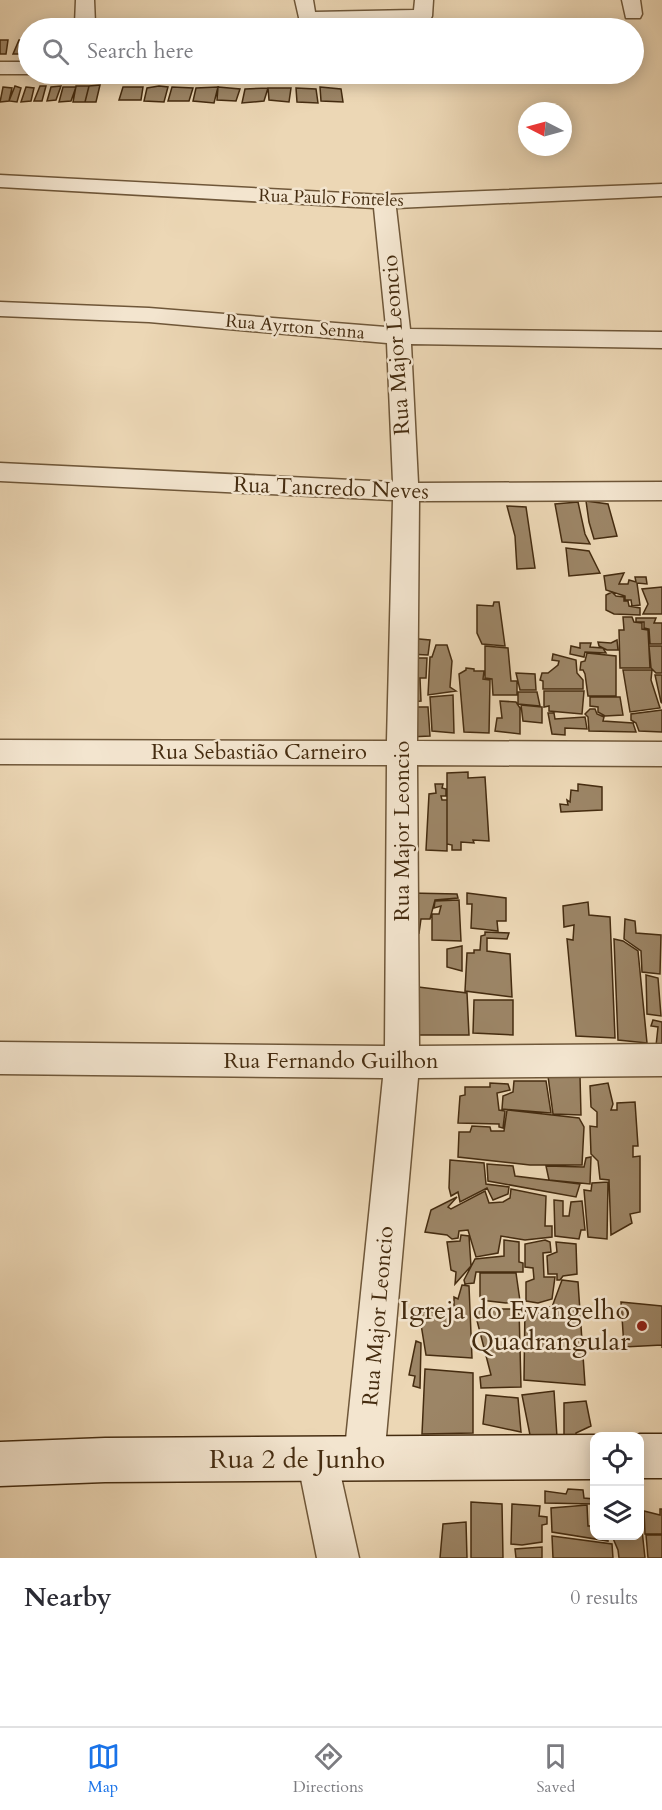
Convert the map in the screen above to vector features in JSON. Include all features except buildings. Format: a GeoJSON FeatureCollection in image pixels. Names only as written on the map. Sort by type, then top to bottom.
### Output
{"type":"FeatureCollection","features":[{"type":"Feature","properties":{"kind":"street"},"geometry":{"type":"LineString","coordinates":[[85,0],[85,18]]}},
{"type":"Feature","properties":{"kind":"street"},"geometry":{"type":"LineString","coordinates":[[304,0],[307,18],[424,8]]}},
{"type":"Feature","properties":{"kind":"street"},"geometry":{"type":"LineString","coordinates":[[0,68],[18,68]]}},
{"type":"Feature","properties":{"kind":"street","name":"Rua Paulo Fonteles"},"geometry":{"type":"LineString","coordinates":[[0,181],[384,202],[662,190]]}},
{"type":"Feature","properties":{"kind":"street","name":"Rua Major Leoncio"},"geometry":{"type":"LineString","coordinates":[[364,1459],[402,1062],[402,752],[406,492],[399,336],[384,202]]}},
{"type":"Feature","properties":{"kind":"street","name":"Rua Ayrton Senna"},"geometry":{"type":"LineString","coordinates":[[0,309],[149,315],[399,336],[662,340]]}},
{"type":"Feature","properties":{"kind":"street","name":"Rua Tancredo Neves"},"geometry":{"type":"LineString","coordinates":[[0,472],[406,492],[662,491]]}},
{"type":"Feature","properties":{"kind":"street","name":"Rua Sebastião Carneiro"},"geometry":{"type":"LineString","coordinates":[[0,752],[662,754]]}},
{"type":"Feature","properties":{"kind":"street","name":"Rua Fernando Guilhon"},"geometry":{"type":"LineString","coordinates":[[0,1058],[402,1062],[662,1060]]}},
{"type":"Feature","properties":{"kind":"street"},"geometry":{"type":"LineString","coordinates":[[644,1456],[662,1456]]}},
{"type":"Feature","properties":{"kind":"street","name":"Rua 2 de Junho"},"geometry":{"type":"LineString","coordinates":[[0,1464],[590,1457]]}},
{"type":"Feature","properties":{"kind":"street"},"geometry":{"type":"LineString","coordinates":[[317,1459],[338,1558]]}},
{"type":"Feature","properties":{"kind":"place","name":"Igreja do Evangelho Quadrangular"},"geometry":{"type":"Point","coordinates":[642,1326]}}]}
